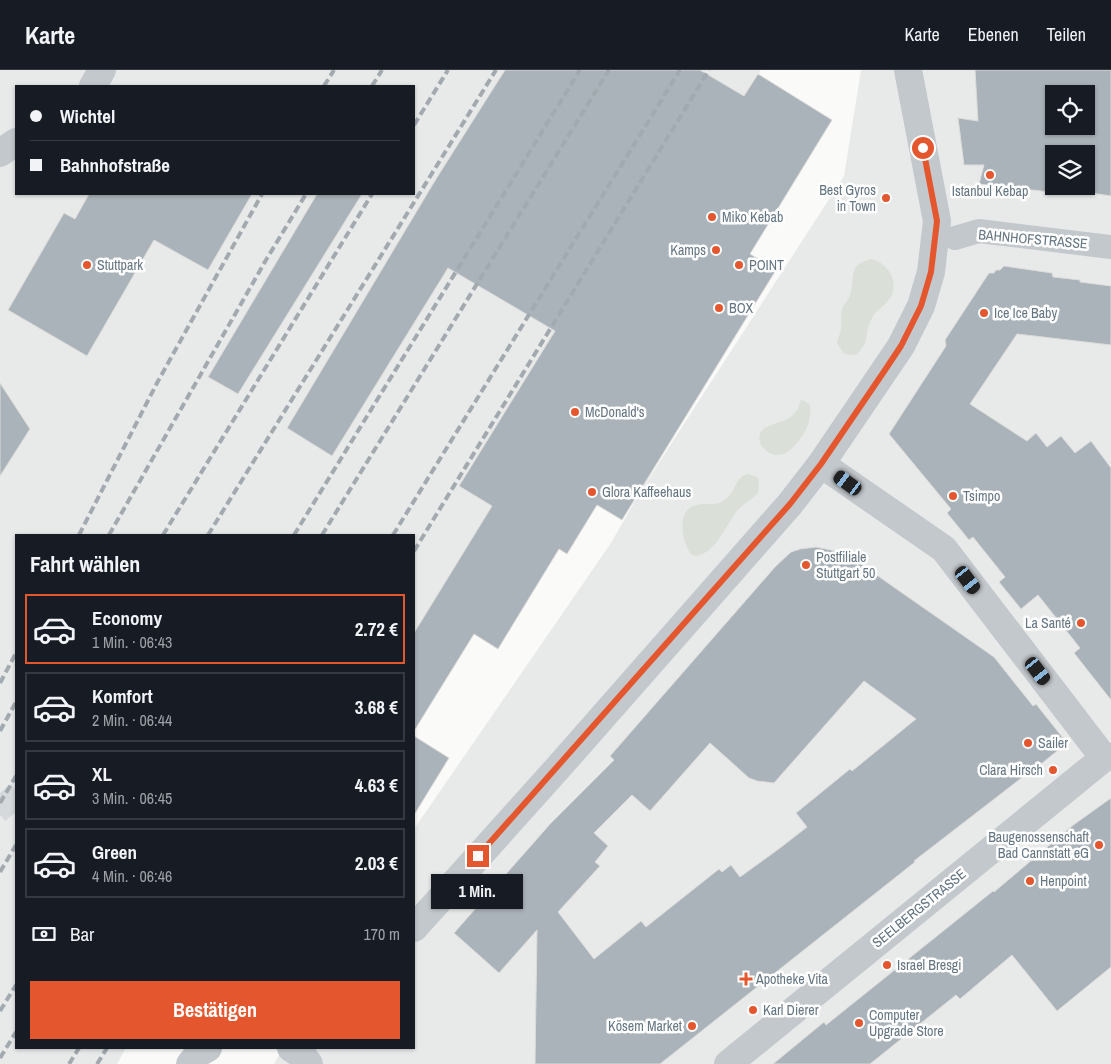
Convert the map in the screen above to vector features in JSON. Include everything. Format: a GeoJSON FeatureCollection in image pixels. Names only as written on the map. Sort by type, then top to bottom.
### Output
{"type":"FeatureCollection","features":[{"type":"Feature","properties":{"kind":"street"},"geometry":{"type":"LineString","coordinates":[[94,85],[102,70]]}},
{"type":"Feature","properties":{"kind":"street"},"geometry":{"type":"LineString","coordinates":[[415,927],[790,504],[821,464],[901,346],[921,306],[931,272],[945,239],[937,221],[908,70]]}},
{"type":"Feature","properties":{"kind":"street"},"geometry":{"type":"LineString","coordinates":[[0,153],[15,143]]}},
{"type":"Feature","properties":{"kind":"street","name":"BAHNHOFSTRASSE"},"geometry":{"type":"LineString","coordinates":[[945,239],[980,231],[1111,247]]}},
{"type":"Feature","properties":{"kind":"street"},"geometry":{"type":"LineString","coordinates":[[821,464],[944,550],[1107,755]]}},
{"type":"Feature","properties":{"kind":"street","name":"SEELBERGSTRASSE"},"geometry":{"type":"LineString","coordinates":[[728,1064],[1107,755]]}},
{"type":"Feature","properties":{"kind":"street"},"geometry":{"type":"LineString","coordinates":[[190,1064],[199,1053],[206,1049]]}},
{"type":"Feature","properties":{"kind":"shaded area"},"geometry":{"type":"Polygon","coordinates":[[[0,70],[761,70],[415,631],[415,534],[15,534],[15,1049],[125,1049],[117,1064],[0,1064],[0,70]]]}},
{"type":"Feature","properties":{"kind":"shaded area"},"geometry":{"type":"Polygon","coordinates":[[[861,70],[1111,70],[1111,1064],[274,1064],[282,1049],[415,1049],[415,828],[611,543],[640,492],[844,176],[861,70]]]}},
{"type":"Feature","properties":{"kind":"shaded area"},"geometry":{"type":"Polygon","coordinates":[[[872,259],[889,271],[894,283],[894,290],[887,302],[873,317],[869,325],[866,341],[861,350],[856,355],[844,354],[837,343],[841,330],[842,309],[852,289],[855,268],[858,264],[872,259]]]}},
{"type":"Feature","properties":{"kind":"shaded area"},"geometry":{"type":"Polygon","coordinates":[[[801,399],[810,405],[809,422],[804,432],[791,450],[777,455],[770,453],[761,445],[760,434],[768,426],[793,415],[801,399]]]}},
{"type":"Feature","properties":{"kind":"shaded area"},"geometry":{"type":"Polygon","coordinates":[[[748,474],[757,477],[759,480],[758,493],[739,508],[720,538],[710,549],[696,556],[691,554],[685,542],[682,527],[686,513],[690,508],[697,505],[722,502],[729,496],[740,478],[748,474]]]}},
{"type":"Feature","properties":{"kind":"building"},"geometry":{"type":"Polygon","coordinates":[[[505,70],[700,70],[744,96],[758,74],[832,120],[750,254],[776,270],[622,520],[597,505],[567,554],[559,549],[498,649],[474,634],[415,729],[415,631],[492,506],[459,486],[555,331],[448,268],[332,456],[287,428],[436,179],[505,70]]]}},
{"type":"Feature","properties":{"kind":"building"},"geometry":{"type":"Polygon","coordinates":[[[975,70],[1111,70],[1111,196],[1095,194],[1095,145],[1045,145],[1045,191],[979,184],[984,165],[964,165],[958,118],[978,121],[975,70]]]}},
{"type":"Feature","properties":{"kind":"building","name":"Stuttpark"},"geometry":{"type":"Polygon","coordinates":[[[88,195],[251,195],[208,270],[154,240],[87,356],[8,310],[64,213],[75,219],[88,195]]]}},
{"type":"Feature","properties":{"kind":"building"},"geometry":{"type":"Polygon","coordinates":[[[316,195],[361,195],[238,394],[208,377],[316,195]]]}},
{"type":"Feature","properties":{"kind":"building"},"geometry":{"type":"Polygon","coordinates":[[[1004,266],[1052,273],[1053,277],[1111,286],[1111,345],[1017,334],[970,404],[1027,441],[1036,433],[1047,447],[1061,436],[1075,453],[1091,441],[1111,468],[1111,700],[1074,653],[1080,648],[1038,595],[1021,609],[999,582],[1005,577],[973,537],[969,540],[947,513],[951,509],[889,434],[946,346],[945,340],[989,273],[994,273],[1004,266]]]}},
{"type":"Feature","properties":{"kind":"building"},"geometry":{"type":"Polygon","coordinates":[[[0,383],[30,429],[0,476],[0,383]]]}},
{"type":"Feature","properties":{"kind":"building"},"geometry":{"type":"Polygon","coordinates":[[[816,547],[845,553],[994,657],[1033,706],[1036,704],[1067,743],[914,861],[660,1064],[535,1064],[537,930],[499,973],[454,933],[551,823],[614,760],[610,756],[775,567],[791,552],[816,547]],[[864,681],[774,783],[749,778],[710,743],[650,811],[632,795],[594,833],[608,846],[595,862],[600,866],[558,912],[594,959],[641,921],[646,927],[719,869],[722,872],[731,865],[740,877],[780,848],[807,827],[796,813],[916,719],[864,681]]]}},
{"type":"Feature","properties":{"kind":"building"},"geometry":{"type":"Polygon","coordinates":[[[415,737],[449,758],[415,813],[415,737]]]}},
{"type":"Feature","properties":{"kind":"building"},"geometry":{"type":"Polygon","coordinates":[[[1111,798],[1111,967],[1057,1011],[1012,955],[960,999],[956,995],[870,1064],[773,1064],[824,1022],[826,1025],[994,892],[1072,826],[1111,798]]]}},
{"type":"Feature","properties":{"kind":"tunnel"},"geometry":{"type":"LineString","coordinates":[[0,793],[15,811]]}},
{"type":"Feature","properties":{"kind":"railway"},"geometry":{"type":"LineString","coordinates":[[325,85],[334,70]]}},
{"type":"Feature","properties":{"kind":"railway"},"geometry":{"type":"LineString","coordinates":[[373,85],[382,70]]}},
{"type":"Feature","properties":{"kind":"railway"},"geometry":{"type":"LineString","coordinates":[[415,123],[448,70]]}},
{"type":"Feature","properties":{"kind":"railway"},"geometry":{"type":"LineString","coordinates":[[209,534],[496,70]]}},
{"type":"Feature","properties":{"kind":"railway"},"geometry":{"type":"LineString","coordinates":[[295,534],[580,70]]}},
{"type":"Feature","properties":{"kind":"railway"},"geometry":{"type":"LineString","coordinates":[[323,534],[609,70]]}},
{"type":"Feature","properties":{"kind":"railway"},"geometry":{"type":"LineString","coordinates":[[394,534],[680,70]]}},
{"type":"Feature","properties":{"kind":"railway"},"geometry":{"type":"LineString","coordinates":[[415,549],[709,70]]}},
{"type":"Feature","properties":{"kind":"railway"},"geometry":{"type":"LineString","coordinates":[[80,534],[157,383],[261,195]]}},
{"type":"Feature","properties":{"kind":"railway"},"geometry":{"type":"LineString","coordinates":[[110,534],[266,260],[305,195]]}},
{"type":"Feature","properties":{"kind":"railway"},"geometry":{"type":"LineString","coordinates":[[164,534],[371,195]]}},
{"type":"Feature","properties":{"kind":"railway"},"geometry":{"type":"LineString","coordinates":[[0,683],[15,655]]}},
{"type":"Feature","properties":{"kind":"railway"},"geometry":{"type":"LineString","coordinates":[[0,731],[15,704]]}},
{"type":"Feature","properties":{"kind":"railway"},"geometry":{"type":"LineString","coordinates":[[0,803],[15,778]]}},
{"type":"Feature","properties":{"kind":"railway"},"geometry":{"type":"LineString","coordinates":[[0,872],[15,847]]}},
{"type":"Feature","properties":{"kind":"railway"},"geometry":{"type":"LineString","coordinates":[[0,1011],[15,987]]}},
{"type":"Feature","properties":{"kind":"railway"},"geometry":{"type":"LineString","coordinates":[[0,1058],[15,1034]]}},
{"type":"Feature","properties":{"kind":"railway"},"geometry":{"type":"LineString","coordinates":[[69,1064],[78,1049]]}},
{"type":"Feature","properties":{"kind":"railway"},"geometry":{"type":"LineString","coordinates":[[97,1064],[106,1049]]}},
{"type":"Feature","properties":{"kind":"place","name":"Istanbul Kebap"},"geometry":{"type":"Point","coordinates":[990,175]}},
{"type":"Feature","properties":{"kind":"place","name":"Best Gyros in Town"},"geometry":{"type":"Point","coordinates":[886,198]}},
{"type":"Feature","properties":{"kind":"place","name":"Miko Kebab"},"geometry":{"type":"Point","coordinates":[712,217]}},
{"type":"Feature","properties":{"kind":"place","name":"Kamps"},"geometry":{"type":"Point","coordinates":[716,250]}},
{"type":"Feature","properties":{"kind":"place","name":"Stuttpark"},"geometry":{"type":"Point","coordinates":[87,265]}},
{"type":"Feature","properties":{"kind":"place","name":"POINT"},"geometry":{"type":"Point","coordinates":[739,265]}},
{"type":"Feature","properties":{"kind":"place","name":"BOX"},"geometry":{"type":"Point","coordinates":[719,308]}},
{"type":"Feature","properties":{"kind":"place","name":"Ice Ice Baby"},"geometry":{"type":"Point","coordinates":[984,313]}},
{"type":"Feature","properties":{"kind":"place","name":"McDonald's"},"geometry":{"type":"Point","coordinates":[575,412]}},
{"type":"Feature","properties":{"kind":"place","name":"Glora Kaffeehaus"},"geometry":{"type":"Point","coordinates":[592,492]}},
{"type":"Feature","properties":{"kind":"place","name":"Tsimpo"},"geometry":{"type":"Point","coordinates":[953,496]}},
{"type":"Feature","properties":{"kind":"place","name":"Postfiliale Stuttgart 50"},"geometry":{"type":"Point","coordinates":[806,565]}},
{"type":"Feature","properties":{"kind":"place","name":"La Santé"},"geometry":{"type":"Point","coordinates":[1081,623]}},
{"type":"Feature","properties":{"kind":"place","name":"Sailer"},"geometry":{"type":"Point","coordinates":[1028,743]}},
{"type":"Feature","properties":{"kind":"place","name":"Clara Hirsch"},"geometry":{"type":"Point","coordinates":[1053,770]}},
{"type":"Feature","properties":{"kind":"place","name":"Baugenossenschaft Bad Cannstatt eG"},"geometry":{"type":"Point","coordinates":[1099,845]}},
{"type":"Feature","properties":{"kind":"place","name":"Henpoint"},"geometry":{"type":"Point","coordinates":[1030,881]}},
{"type":"Feature","properties":{"kind":"place","name":"Israel Bresgi"},"geometry":{"type":"Point","coordinates":[887,965]}},
{"type":"Feature","properties":{"kind":"place","name":"Apotheke Vita"},"geometry":{"type":"Point","coordinates":[746,979]}},
{"type":"Feature","properties":{"kind":"place","name":"Karl Dierer"},"geometry":{"type":"Point","coordinates":[753,1010]}},
{"type":"Feature","properties":{"kind":"place","name":"Computer Upgrade Store"},"geometry":{"type":"Point","coordinates":[859,1023]}},
{"type":"Feature","properties":{"kind":"place","name":"Kösem Market"},"geometry":{"type":"Point","coordinates":[692,1026]}},
{"type":"Feature","properties":{"kind":"route"},"geometry":{"type":"LineString","coordinates":[[478,856],[790,504],[821,464],[901,346],[921,306],[931,272],[935,240],[937,221],[923,148]]}}]}
